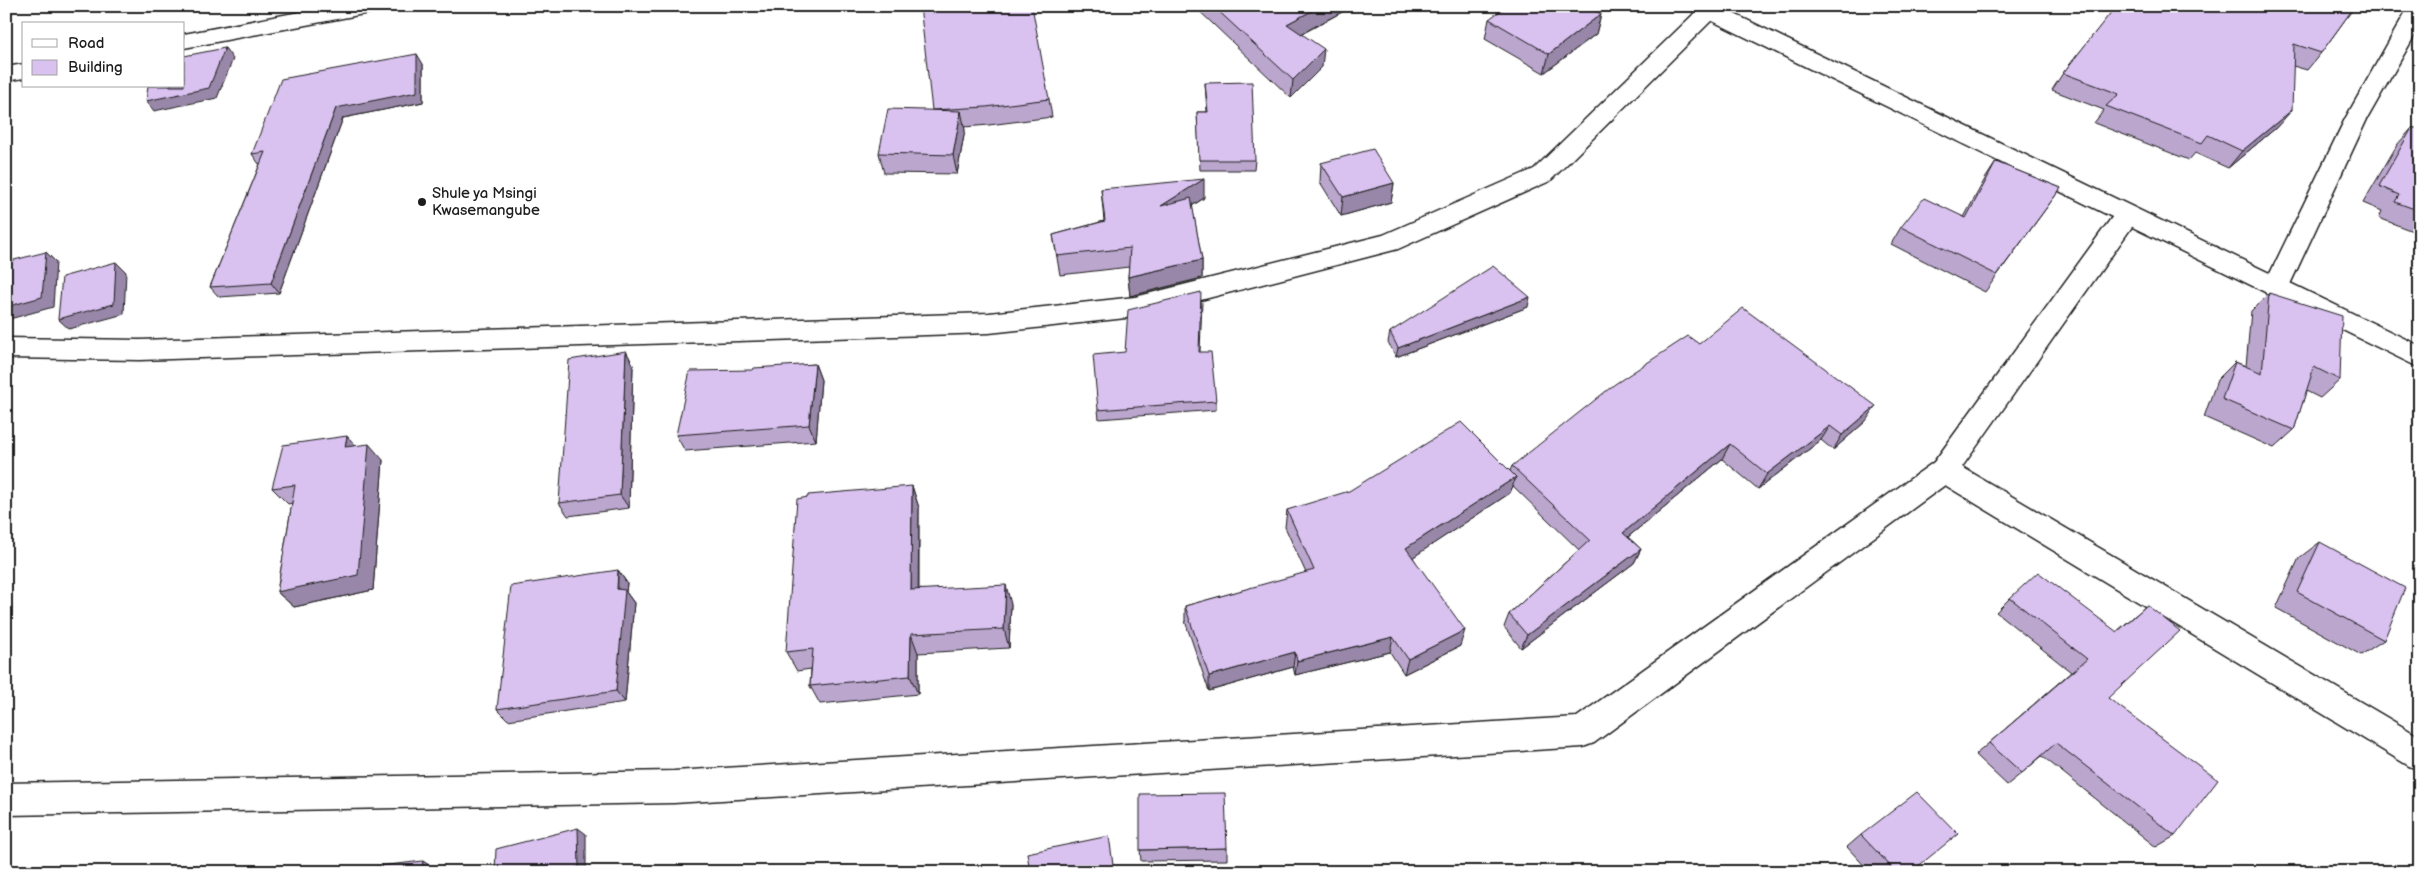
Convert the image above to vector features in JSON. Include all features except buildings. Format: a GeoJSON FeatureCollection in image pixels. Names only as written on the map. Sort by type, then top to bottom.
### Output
{"type":"FeatureCollection","features":[{"type":"Feature","properties":{"kind":"street"},"geometry":{"type":"LineString","coordinates":[[185,41],[369,6]]}},
{"type":"Feature","properties":{"kind":"street"},"geometry":{"type":"LineString","coordinates":[[2276,288],[2356,119],[2420,6]]}},
{"type":"Feature","properties":{"kind":"street"},"geometry":{"type":"LineString","coordinates":[[6,348],[140,350],[979,323],[1135,306],[1389,243],[1542,175],[1705,9],[2420,358]]}},
{"type":"Feature","properties":{"kind":"street"},"geometry":{"type":"LineString","coordinates":[[6,74],[22,71]]}},
{"type":"Feature","properties":{"kind":"street"},"geometry":{"type":"LineString","coordinates":[[6,799],[674,787],[1583,732],[1944,470],[2127,215]]}},
{"type":"Feature","properties":{"kind":"street"},"geometry":{"type":"LineString","coordinates":[[1944,470],[2420,755]]}},
{"type":"Feature","properties":{"kind":"place","name":"Shule ya Msingi Kwasemangube"},"geometry":{"type":"Point","coordinates":[422,202]}}]}
